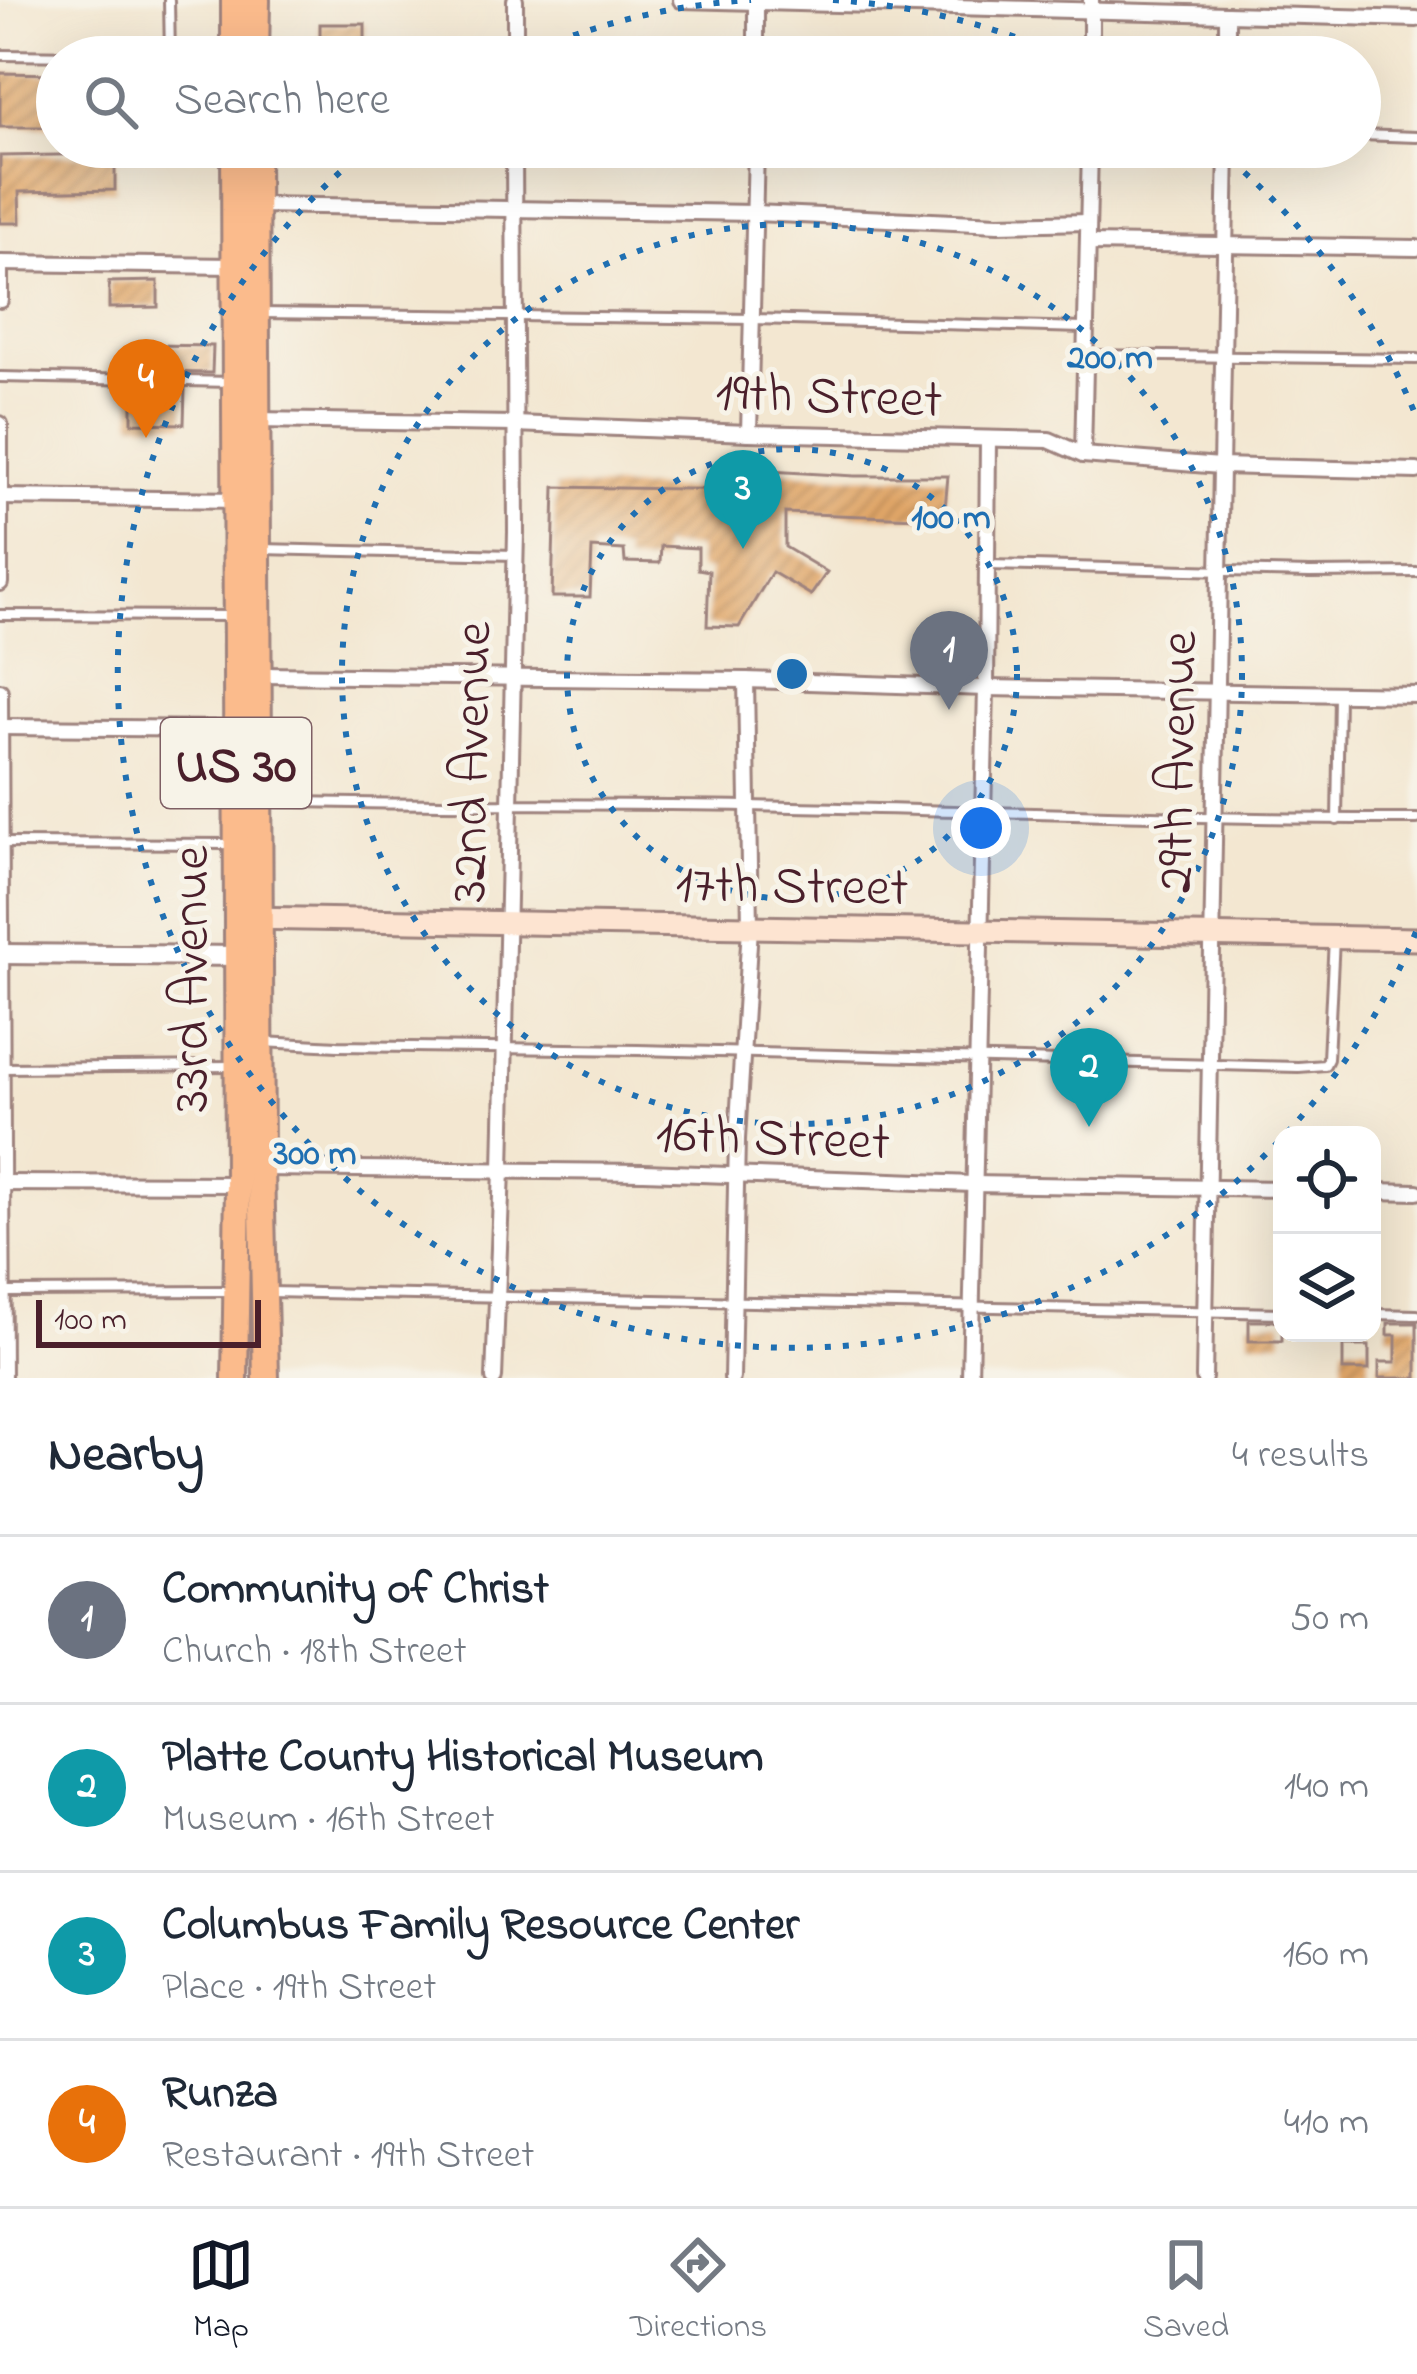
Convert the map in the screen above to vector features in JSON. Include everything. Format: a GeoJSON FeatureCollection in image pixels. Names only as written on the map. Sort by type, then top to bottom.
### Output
{"type":"FeatureCollection","features":[{"type":"Feature","properties":{"kind":"highway"},"geometry":{"type":"LineString","coordinates":[[234,0],[234,36]]}},
{"type":"Feature","properties":{"kind":"highway"},"geometry":{"type":"LineString","coordinates":[[256,0],[256,36]]}},
{"type":"Feature","properties":{"kind":"highway","name":"33rd Avenue"},"geometry":{"type":"LineString","coordinates":[[234,168],[234,382],[246,421]]}},
{"type":"Feature","properties":{"kind":"highway","name":"33rd Avenue"},"geometry":{"type":"LineString","coordinates":[[249,918],[236,844],[235,616],[257,313],[256,168]]}},
{"type":"Feature","properties":{"kind":"highway","name":"33rd Avenue"},"geometry":{"type":"LineString","coordinates":[[247,500],[259,549],[260,801],[237,1066],[238,1184],[266,1378]]}},
{"type":"Feature","properties":{"kind":"highway","name":"33rd Avenue"},"geometry":{"type":"LineString","coordinates":[[235,1378],[250,1292],[261,1168],[261,1042],[249,956]]}},
{"type":"Feature","properties":{"kind":"main road","name":"17th Street"},"geometry":{"type":"LineString","coordinates":[[249,918],[1417,939]]}},
{"type":"Feature","properties":{"kind":"street"},"geometry":{"type":"LineString","coordinates":[[514,36],[515,0]]}},
{"type":"Feature","properties":{"kind":"street"},"geometry":{"type":"LineString","coordinates":[[681,0],[1091,5],[1417,19]]}},
{"type":"Feature","properties":{"kind":"street"},"geometry":{"type":"LineString","coordinates":[[755,1],[756,36]]}},
{"type":"Feature","properties":{"kind":"street"},"geometry":{"type":"LineString","coordinates":[[1091,5],[1091,36]]}},
{"type":"Feature","properties":{"kind":"street"},"geometry":{"type":"LineString","coordinates":[[1227,14],[1227,36]]}},
{"type":"Feature","properties":{"kind":"street","name":"32nd Avenue"},"geometry":{"type":"LineString","coordinates":[[494,1378],[511,805],[514,168]]}},
{"type":"Feature","properties":{"kind":"street"},"geometry":{"type":"LineString","coordinates":[[749,434],[755,168]]}},
{"type":"Feature","properties":{"kind":"street"},"geometry":{"type":"LineString","coordinates":[[1083,455],[1089,168]]}},
{"type":"Feature","properties":{"kind":"street","name":"29th Avenue"},"geometry":{"type":"LineString","coordinates":[[1204,1378],[1227,168]]}},
{"type":"Feature","properties":{"kind":"street"},"geometry":{"type":"LineString","coordinates":[[257,205],[755,213],[998,224],[1088,222]]}},
{"type":"Feature","properties":{"kind":"street"},"geometry":{"type":"LineString","coordinates":[[1088,243],[1417,248]]}},
{"type":"Feature","properties":{"kind":"street"},"geometry":{"type":"LineString","coordinates":[[0,300],[0,263],[234,266]]}},
{"type":"Feature","properties":{"kind":"street","name":"19th Street"},"geometry":{"type":"LineString","coordinates":[[246,421],[1049,440],[1083,455],[1220,466],[1417,471]]}},
{"type":"Feature","properties":{"kind":"street"},"geometry":{"type":"LineString","coordinates":[[0,424],[0,584]]}},
{"type":"Feature","properties":{"kind":"street"},"geometry":{"type":"LineString","coordinates":[[970,1378],[988,439]]}},
{"type":"Feature","properties":{"kind":"street"},"geometry":{"type":"LineString","coordinates":[[1,497],[247,500]]}},
{"type":"Feature","properties":{"kind":"street"},"geometry":{"type":"LineString","coordinates":[[260,675],[1417,695]]}},
{"type":"Feature","properties":{"kind":"street"},"geometry":{"type":"LineString","coordinates":[[731,1378],[750,927],[746,680]]}},
{"type":"Feature","properties":{"kind":"street"},"geometry":{"type":"LineString","coordinates":[[0,692],[3,1378]]}},
{"type":"Feature","properties":{"kind":"street"},"geometry":{"type":"LineString","coordinates":[[0,727],[236,729]]}},
{"type":"Feature","properties":{"kind":"street"},"geometry":{"type":"LineString","coordinates":[[1,954],[249,956]]}},
{"type":"Feature","properties":{"kind":"street","name":"16th Street"},"geometry":{"type":"LineString","coordinates":[[261,1168],[1273,1189]]}},
{"type":"Feature","properties":{"kind":"street"},"geometry":{"type":"LineString","coordinates":[[2,1184],[238,1184]]}},
{"type":"Feature","properties":{"kind":"street"},"geometry":{"type":"LineString","coordinates":[[1381,1191],[1417,1192]]}},
{"type":"Feature","properties":{"kind":"lane"},"geometry":{"type":"LineString","coordinates":[[169,0],[170,36]]}},
{"type":"Feature","properties":{"kind":"lane"},"geometry":{"type":"LineString","coordinates":[[0,55],[36,55]]}},
{"type":"Feature","properties":{"kind":"lane"},"geometry":{"type":"LineString","coordinates":[[1381,136],[1417,137]]}},
{"type":"Feature","properties":{"kind":"lane"},"geometry":{"type":"LineString","coordinates":[[257,313],[1085,328]]}},
{"type":"Feature","properties":{"kind":"lane"},"geometry":{"type":"LineString","coordinates":[[1085,355],[1417,359]]}},
{"type":"Feature","properties":{"kind":"lane"},"geometry":{"type":"LineString","coordinates":[[0,377],[234,382]]}},
{"type":"Feature","properties":{"kind":"lane"},"geometry":{"type":"LineString","coordinates":[[259,549],[515,555]]}},
{"type":"Feature","properties":{"kind":"lane"},"geometry":{"type":"LineString","coordinates":[[988,565],[1417,572]]}},
{"type":"Feature","properties":{"kind":"lane"},"geometry":{"type":"LineString","coordinates":[[0,615],[235,616]]}},
{"type":"Feature","properties":{"kind":"lane"},"geometry":{"type":"LineString","coordinates":[[1337,820],[1339,694]]}},
{"type":"Feature","properties":{"kind":"lane"},"geometry":{"type":"LineString","coordinates":[[260,801],[1417,819]]}},
{"type":"Feature","properties":{"kind":"lane"},"geometry":{"type":"LineString","coordinates":[[0,843],[236,844]]}},
{"type":"Feature","properties":{"kind":"lane"},"geometry":{"type":"LineString","coordinates":[[261,1042],[1325,1065],[1334,937]]}},
{"type":"Feature","properties":{"kind":"lane"},"geometry":{"type":"LineString","coordinates":[[2,1068],[237,1066]]}},
{"type":"Feature","properties":{"kind":"lane"},"geometry":{"type":"LineString","coordinates":[[5,1292],[498,1296],[1273,1313]]}},
{"type":"Feature","properties":{"kind":"lane"},"geometry":{"type":"LineString","coordinates":[[1381,1314],[1417,1315]]}},
{"type":"Feature","properties":{"kind":"building"},"geometry":{"type":"Polygon","coordinates":[[[320,24],[365,24],[365,36],[320,36],[320,24]]]}},
{"type":"Feature","properties":{"kind":"building"},"geometry":{"type":"Polygon","coordinates":[[[0,73],[36,74],[36,127],[0,127],[0,73]]]}},
{"type":"Feature","properties":{"kind":"building"},"geometry":{"type":"Polygon","coordinates":[[[36,155],[36,168],[115,168],[115,190],[19,192],[20,223],[0,223],[0,156],[36,155]]]}},
{"type":"Feature","properties":{"kind":"building"},"geometry":{"type":"Polygon","coordinates":[[[158,281],[158,307],[109,308],[109,282],[158,281]]]}},
{"type":"Feature","properties":{"kind":"building"},"geometry":{"type":"Polygon","coordinates":[[[154,345],[213,346],[212,373],[154,372],[154,345]]]}},
{"type":"Feature","properties":{"kind":"building"},"geometry":{"type":"Polygon","coordinates":[[[154,389],[185,389],[184,424],[132,423],[132,395],[154,396],[154,389]]]}},
{"type":"Feature","properties":{"kind":"building"},"geometry":{"type":"Polygon","coordinates":[[[752,470],[948,476],[944,519],[785,513],[785,547],[827,572],[811,595],[772,572],[739,627],[707,626],[709,571],[698,569],[698,548],[661,546],[660,563],[625,562],[624,550],[592,548],[590,597],[552,597],[555,487],[752,490],[752,470]]]}},
{"type":"Feature","properties":{"kind":"building"},"geometry":{"type":"Polygon","coordinates":[[[1249,1321],[1273,1321],[1273,1341],[1249,1341],[1249,1321]]]}},
{"type":"Feature","properties":{"kind":"building"},"geometry":{"type":"Polygon","coordinates":[[[1388,1323],[1417,1323],[1417,1378],[1379,1378],[1379,1362],[1396,1362],[1396,1335],[1388,1335],[1388,1323]]]}},
{"type":"Feature","properties":{"kind":"building"},"geometry":{"type":"Polygon","coordinates":[[[1343,1346],[1369,1346],[1369,1370],[1343,1370],[1343,1346]]]}},
{"type":"Feature","properties":{"kind":"place","name":"Runza"},"geometry":{"type":"Point","coordinates":[146,438]}},
{"type":"Feature","properties":{"kind":"place","name":"Columbus Family Resource Center"},"geometry":{"type":"Point","coordinates":[743,549]}},
{"type":"Feature","properties":{"kind":"place","name":"Community of Christ"},"geometry":{"type":"Point","coordinates":[949,710]}},
{"type":"Feature","properties":{"kind":"place","name":"Platte County Historical Museum"},"geometry":{"type":"Point","coordinates":[1089,1127]}}]}
